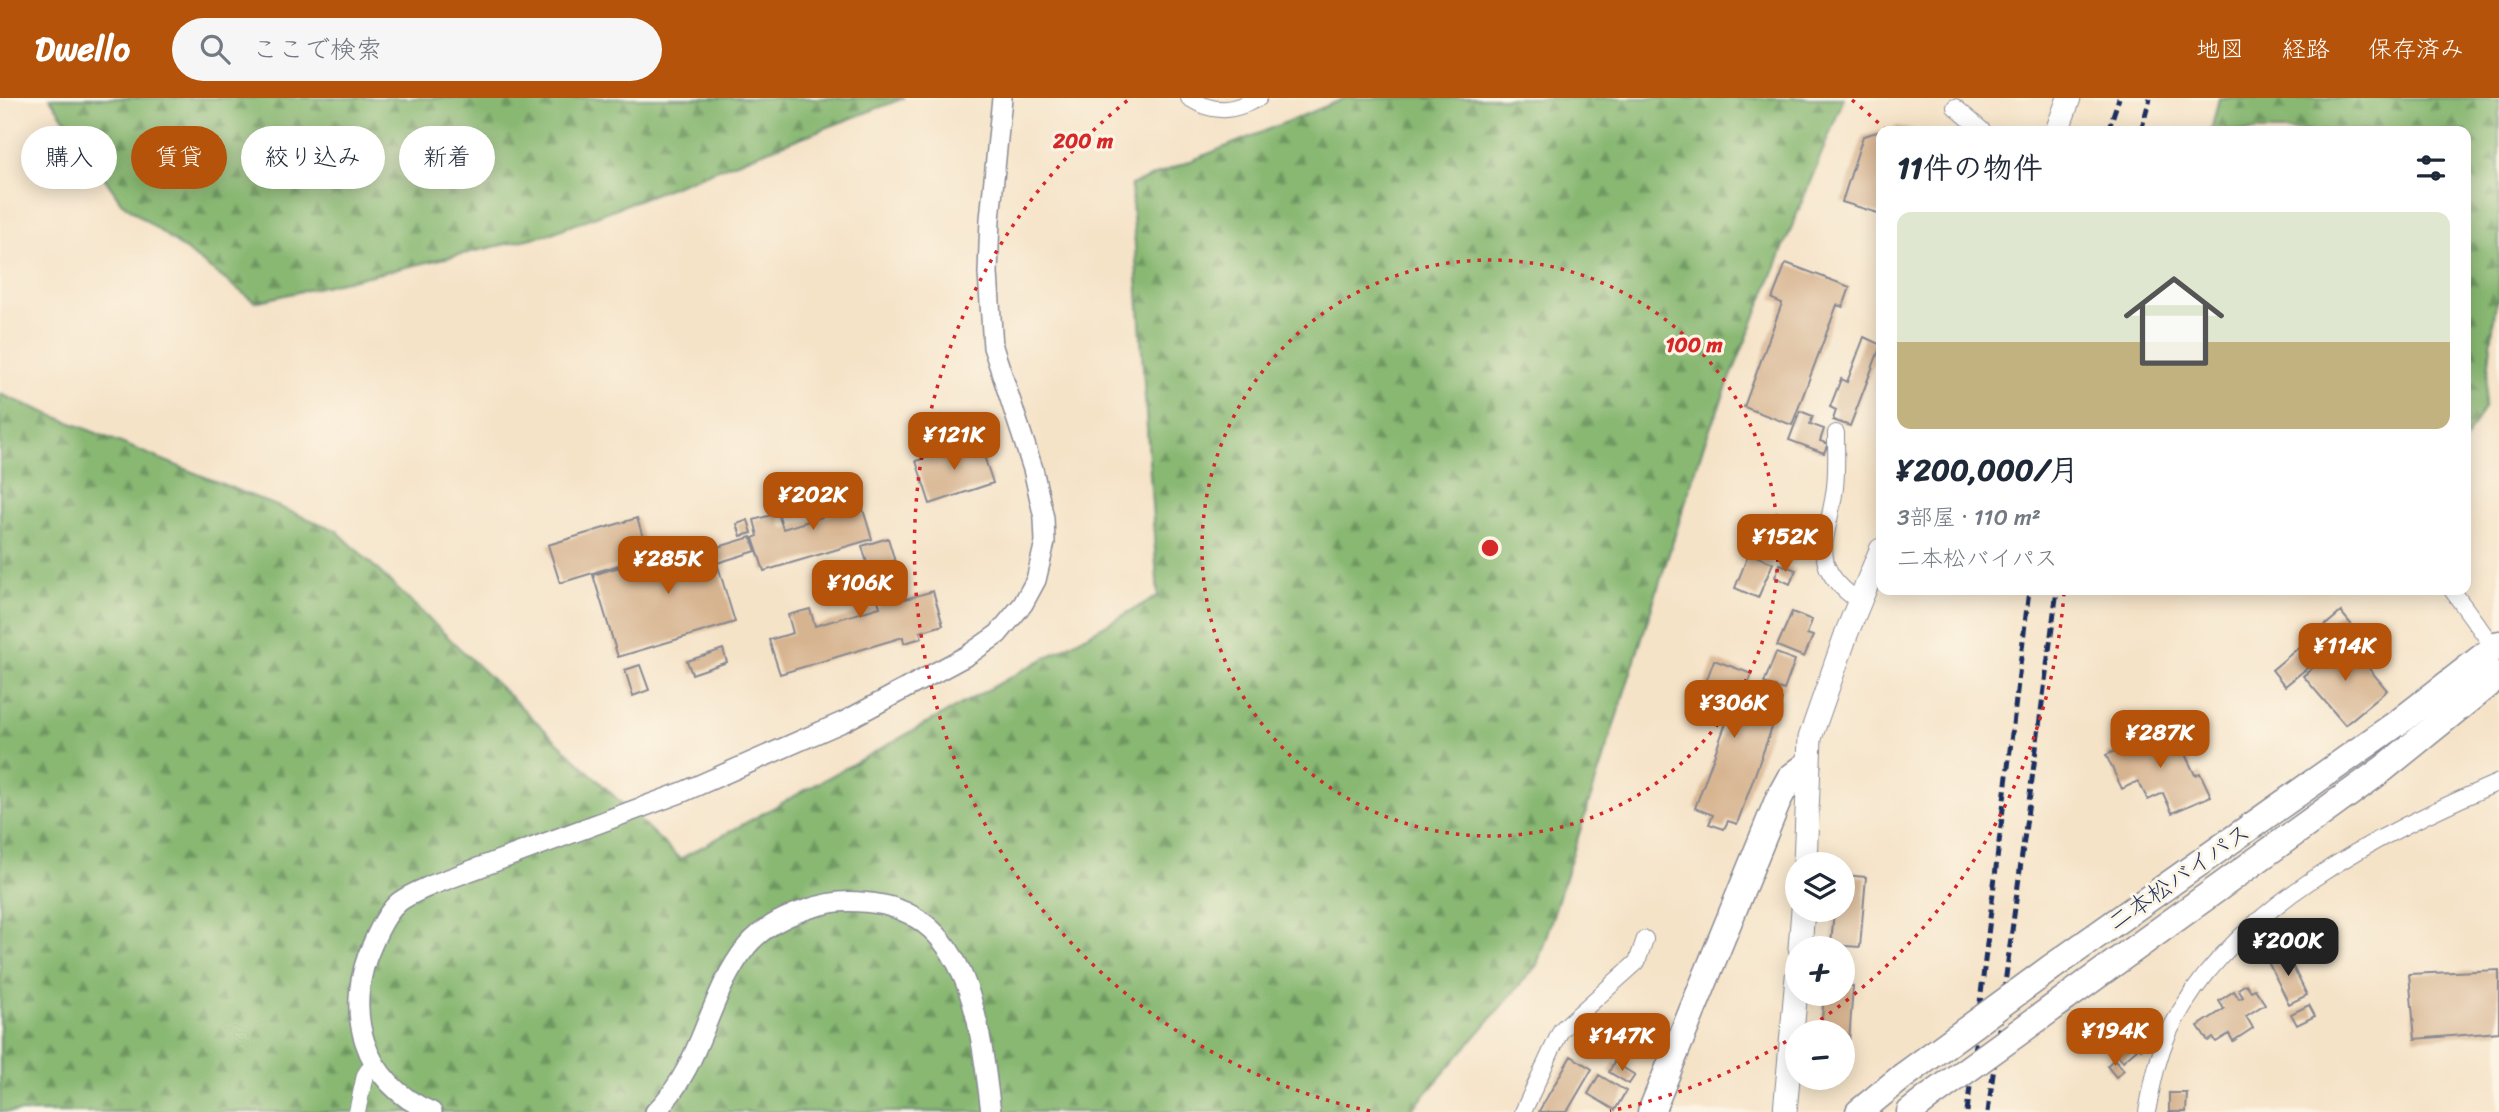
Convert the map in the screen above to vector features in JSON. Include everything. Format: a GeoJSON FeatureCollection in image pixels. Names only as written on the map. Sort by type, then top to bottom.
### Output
{"type":"FeatureCollection","features":[{"type":"Feature","properties":{"kind":"highway","name":"二本松バイパス"},"geometry":{"type":"LineString","coordinates":[[1859,1112],[1902,1077],[2052,967],[2403,719],[2497,649]]}},
{"type":"Feature","properties":{"kind":"highway","name":"二本松バイパス"},"geometry":{"type":"LineString","coordinates":[[1919,1105],[2383,769],[2499,675]]}},
{"type":"Feature","properties":{"kind":"highway"},"geometry":{"type":"LineString","coordinates":[[1651,1112],[1779,799],[1790,778],[1807,765]]}},
{"type":"Feature","properties":{"kind":"main road"},"geometry":{"type":"LineString","coordinates":[[2059,126],[2070,98]]}},
{"type":"Feature","properties":{"kind":"main road"},"geometry":{"type":"LineString","coordinates":[[1805,852],[1807,765],[1817,713],[1876,563]]}},
{"type":"Feature","properties":{"kind":"main road"},"geometry":{"type":"LineString","coordinates":[[1785,1112],[1794,1006]]}},
{"type":"Feature","properties":{"kind":"street"},"geometry":{"type":"LineString","coordinates":[[432,1112],[392,1089],[374,1061],[362,1033],[356,1002],[359,978],[377,933],[397,904],[444,880],[683,792],[845,721],[968,655],[998,634],[1023,604],[1036,580],[1045,542],[1044,518],[1033,469],[993,347],[988,273],[990,219],[1002,98]]}},
{"type":"Feature","properties":{"kind":"street"},"geometry":{"type":"LineString","coordinates":[[1189,98],[1208,109],[1224,112],[1259,98]]}},
{"type":"Feature","properties":{"kind":"street"},"geometry":{"type":"LineString","coordinates":[[1955,107],[1977,126]]}},
{"type":"Feature","properties":{"kind":"street"},"geometry":{"type":"LineString","coordinates":[[1836,433],[1835,488],[1824,555],[1838,587],[1860,602]]}},
{"type":"Feature","properties":{"kind":"street"},"geometry":{"type":"LineString","coordinates":[[2456,595],[2497,649]]}},
{"type":"Feature","properties":{"kind":"street"},"geometry":{"type":"LineString","coordinates":[[2147,1112],[2169,1032],[2214,965],[2244,935],[2323,872],[2416,818],[2499,782]]}},
{"type":"Feature","properties":{"kind":"street"},"geometry":{"type":"LineString","coordinates":[[655,1112],[678,1087],[692,1064],[724,982],[747,946],[760,933],[797,913],[838,902],[855,902],[894,907],[924,922],[940,937],[953,956],[976,1021],[991,1112]]}},
{"type":"Feature","properties":{"kind":"street"},"geometry":{"type":"LineString","coordinates":[[1523,1112],[1562,1030],[1637,962],[1645,939]]}},
{"type":"Feature","properties":{"kind":"street"},"geometry":{"type":"LineString","coordinates":[[357,1112],[365,1074],[374,1061]]}},
{"type":"Feature","properties":{"kind":"green space"},"geometry":{"type":"Polygon","coordinates":[[[50,98],[904,98],[549,234],[255,302],[121,202],[112,189],[117,189],[117,126],[69,126],[50,98]]]}},
{"type":"Feature","properties":{"kind":"green space"},"geometry":{"type":"Polygon","coordinates":[[[1346,98],[1844,98],[1705,441],[1537,965],[1410,1112],[0,1112],[0,394],[336,530],[680,859],[1158,596],[1131,185],[1346,98]]]}},
{"type":"Feature","properties":{"kind":"green space"},"geometry":{"type":"Polygon","coordinates":[[[2219,98],[2499,98],[2499,299],[2496,301],[2484,408],[2471,430],[2471,126],[2212,126],[2219,98]]]}},
{"type":"Feature","properties":{"kind":"building"},"geometry":{"type":"Polygon","coordinates":[[[1876,132],[1876,212],[1842,202],[1863,136],[1876,132]]]}},
{"type":"Feature","properties":{"kind":"building"},"geometry":{"type":"Polygon","coordinates":[[[1786,263],[1850,287],[1843,307],[1837,305],[1792,425],[1744,407],[1782,303],[1772,299],[1786,263]]]}},
{"type":"Feature","properties":{"kind":"building"},"geometry":{"type":"Polygon","coordinates":[[[1864,337],[1876,343],[1876,358],[1850,426],[1833,420],[1836,410],[1830,407],[1841,379],[1847,382],[1864,337]]]}},
{"type":"Feature","properties":{"kind":"building"},"geometry":{"type":"Polygon","coordinates":[[[1800,411],[1813,416],[1810,424],[1824,429],[1820,441],[1828,444],[1824,453],[1789,440],[1800,411]]]}},
{"type":"Feature","properties":{"kind":"building"},"geometry":{"type":"Polygon","coordinates":[[[979,441],[993,483],[930,504],[916,461],[979,441]]]}},
{"type":"Feature","properties":{"kind":"building"},"geometry":{"type":"Polygon","coordinates":[[[855,483],[872,539],[764,571],[753,538],[758,536],[754,520],[778,513],[783,529],[838,512],[831,490],[855,483]]]}},
{"type":"Feature","properties":{"kind":"building"},"geometry":{"type":"Polygon","coordinates":[[[637,518],[649,556],[560,583],[548,545],[637,518]]]}},
{"type":"Feature","properties":{"kind":"building"},"geometry":{"type":"Polygon","coordinates":[[[748,520],[752,533],[741,536],[737,524],[748,520]]]}},
{"type":"Feature","properties":{"kind":"building"},"geometry":{"type":"Polygon","coordinates":[[[751,537],[756,551],[717,563],[735,622],[618,657],[593,575],[710,540],[712,549],[751,537]]]}},
{"type":"Feature","properties":{"kind":"building"},"geometry":{"type":"Polygon","coordinates":[[[888,538],[906,599],[933,591],[943,625],[920,632],[922,638],[904,643],[903,637],[780,674],[769,640],[793,633],[788,615],[810,609],[815,626],[880,607],[862,546],[888,538]]]}},
{"type":"Feature","properties":{"kind":"building"},"geometry":{"type":"Polygon","coordinates":[[[1749,553],[1773,563],[1758,598],[1735,588],[1749,553]]]}},
{"type":"Feature","properties":{"kind":"building"},"geometry":{"type":"Polygon","coordinates":[[[1780,564],[1796,570],[1790,584],[1775,577],[1780,564]]]}},
{"type":"Feature","properties":{"kind":"building"},"geometry":{"type":"Polygon","coordinates":[[[1792,612],[1812,620],[1807,634],[1813,636],[1804,657],[1777,646],[1792,612]]]}},
{"type":"Feature","properties":{"kind":"building"},"geometry":{"type":"Polygon","coordinates":[[[2341,612],[2355,629],[2285,686],[2272,670],[2341,612]]]}},
{"type":"Feature","properties":{"kind":"building"},"geometry":{"type":"Polygon","coordinates":[[[2346,641],[2387,690],[2345,725],[2303,676],[2346,641]]]}},
{"type":"Feature","properties":{"kind":"building"},"geometry":{"type":"Polygon","coordinates":[[[723,649],[727,662],[692,674],[687,661],[723,649]]]}},
{"type":"Feature","properties":{"kind":"building"},"geometry":{"type":"Polygon","coordinates":[[[1776,653],[1795,660],[1784,690],[1764,683],[1776,653]]]}},
{"type":"Feature","properties":{"kind":"building"},"geometry":{"type":"Polygon","coordinates":[[[1714,660],[1752,674],[1747,687],[1782,700],[1737,824],[1728,821],[1724,829],[1709,824],[1713,815],[1695,808],[1726,723],[1695,712],[1714,660]]]}},
{"type":"Feature","properties":{"kind":"building"},"geometry":{"type":"Polygon","coordinates":[[[640,665],[649,690],[633,696],[625,670],[640,665]]]}},
{"type":"Feature","properties":{"kind":"building"},"geometry":{"type":"Polygon","coordinates":[[[2171,725],[2195,775],[2200,773],[2211,796],[2172,813],[2163,793],[2148,800],[2138,781],[2122,789],[2106,755],[2171,725]]]}},
{"type":"Feature","properties":{"kind":"building"},"geometry":{"type":"Polygon","coordinates":[[[1855,876],[1866,877],[1860,947],[1855,947],[1855,936],[1832,936],[1833,922],[1855,922],[1855,876]]]}},
{"type":"Feature","properties":{"kind":"building"},"geometry":{"type":"Polygon","coordinates":[[[2286,953],[2307,995],[2289,1004],[2268,962],[2286,953]]]}},
{"type":"Feature","properties":{"kind":"building"},"geometry":{"type":"Polygon","coordinates":[[[2499,970],[2499,1032],[2415,1039],[2409,974],[2499,970]]]}},
{"type":"Feature","properties":{"kind":"building"},"geometry":{"type":"Polygon","coordinates":[[[2246,984],[2251,991],[2255,989],[2265,1004],[2246,1016],[2253,1028],[2233,1041],[2229,1034],[2216,1042],[2213,1038],[2208,1041],[2198,1026],[2224,1009],[2219,1001],[2234,991],[2239,999],[2243,997],[2238,989],[2246,984]]]}},
{"type":"Feature","properties":{"kind":"building"},"geometry":{"type":"Polygon","coordinates":[[[2309,1005],[2315,1016],[2297,1025],[2291,1014],[2309,1005]]]}},
{"type":"Feature","properties":{"kind":"building"},"geometry":{"type":"Polygon","coordinates":[[[1823,1006],[1852,1006],[1851,1020],[1822,1020],[1823,1006]]]}},
{"type":"Feature","properties":{"kind":"building"},"geometry":{"type":"Polygon","coordinates":[[[2140,1028],[2151,1039],[2141,1049],[2130,1037],[2140,1028]]]}},
{"type":"Feature","properties":{"kind":"building"},"geometry":{"type":"Polygon","coordinates":[[[2128,1039],[2137,1049],[2123,1061],[2114,1052],[2128,1039]]]}},
{"type":"Feature","properties":{"kind":"building"},"geometry":{"type":"Polygon","coordinates":[[[1571,1056],[1592,1069],[1567,1112],[1539,1111],[1571,1056]]]}},
{"type":"Feature","properties":{"kind":"building"},"geometry":{"type":"Polygon","coordinates":[[[2114,1059],[2124,1070],[2116,1077],[2107,1066],[2114,1059]]]}},
{"type":"Feature","properties":{"kind":"building"},"geometry":{"type":"Polygon","coordinates":[[[1614,1062],[1635,1075],[1629,1084],[1609,1072],[1614,1062]]]}},
{"type":"Feature","properties":{"kind":"building"},"geometry":{"type":"Polygon","coordinates":[[[1599,1075],[1626,1091],[1615,1110],[1588,1094],[1599,1075]]]}},
{"type":"Feature","properties":{"kind":"building"},"geometry":{"type":"Polygon","coordinates":[[[2169,1093],[2187,1093],[2186,1112],[2169,1112],[2169,1093]]]}},
{"type":"Feature","properties":{"kind":"railway"},"geometry":{"type":"LineString","coordinates":[[2110,126],[2119,98]]}},
{"type":"Feature","properties":{"kind":"railway"},"geometry":{"type":"LineString","coordinates":[[2142,126],[2150,98]]}},
{"type":"Feature","properties":{"kind":"railway"},"geometry":{"type":"LineString","coordinates":[[1967,1112],[2028,595]]}},
{"type":"Feature","properties":{"kind":"railway"},"geometry":{"type":"LineString","coordinates":[[1988,1112],[2056,595]]}}]}
